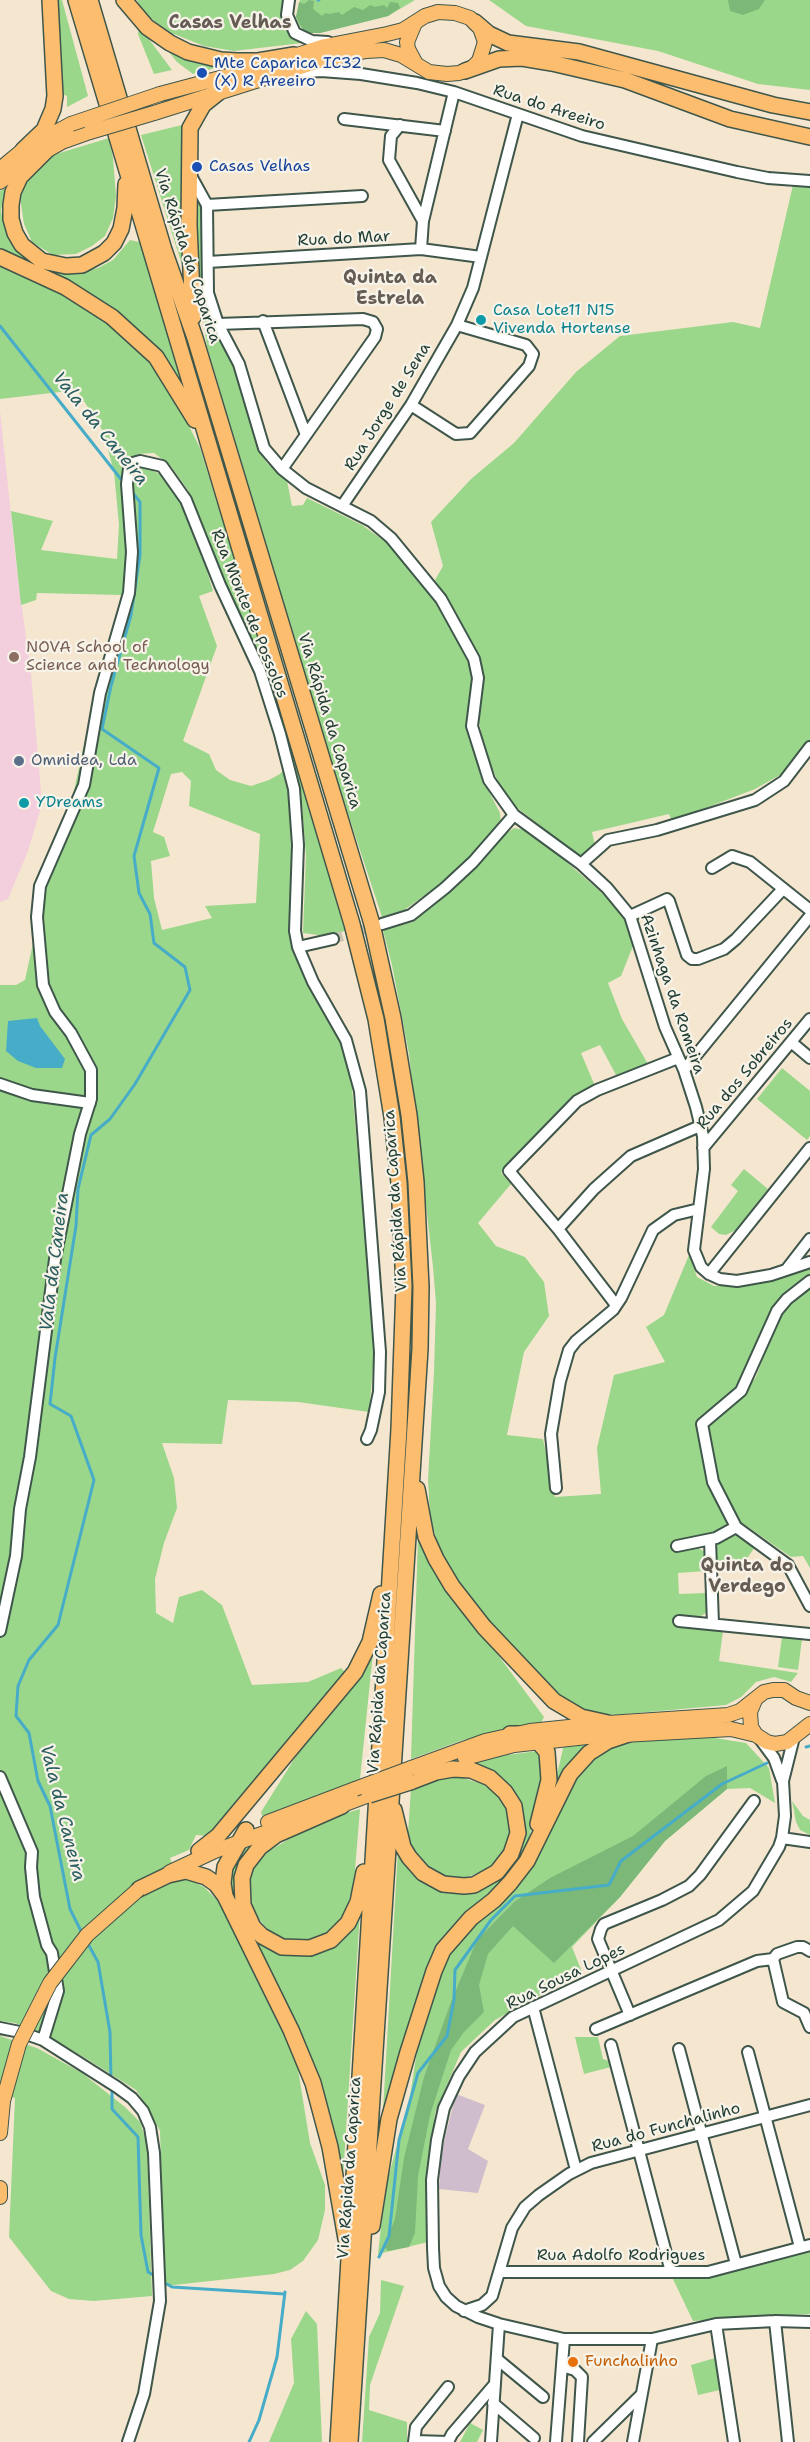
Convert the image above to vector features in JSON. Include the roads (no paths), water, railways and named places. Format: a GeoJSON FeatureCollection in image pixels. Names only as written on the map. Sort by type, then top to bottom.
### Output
{"type":"FeatureCollection","features":[{"type":"Feature","properties":{"kind":"highway"},"geometry":{"type":"LineString","coordinates":[[23,150],[44,130],[53,109],[55,96],[50,0]]}},
{"type":"Feature","properties":{"kind":"highway","name":"Via Rápida da Caparica"},"geometry":{"type":"LineString","coordinates":[[76,0],[352,924],[376,1019],[399,1183],[404,1286],[399,1430],[375,1816],[350,2442]]}},
{"type":"Feature","properties":{"kind":"highway","name":"Via Rápida da Caparica"},"geometry":{"type":"LineString","coordinates":[[90,0],[164,250],[195,338],[372,924],[393,1018],[409,1115],[416,1182],[421,1287],[413,1471],[356,2263],[338,2442]]}},
{"type":"Feature","properties":{"kind":"highway"},"geometry":{"type":"LineString","coordinates":[[124,0],[147,27],[188,52],[237,61],[258,61],[294,55]]}},
{"type":"Feature","properties":{"kind":"highway"},"geometry":{"type":"LineString","coordinates":[[475,22],[489,34],[508,43],[579,52],[773,105],[810,112]]}},
{"type":"Feature","properties":{"kind":"highway"},"geometry":{"type":"LineString","coordinates":[[465,71],[489,61],[508,58],[570,66],[625,80],[730,119],[810,137]]}},
{"type":"Feature","properties":{"kind":"highway"},"geometry":{"type":"LineString","coordinates":[[195,338],[191,280],[190,128],[195,115],[218,93]]}},
{"type":"Feature","properties":{"kind":"highway"},"geometry":{"type":"LineString","coordinates":[[47,150],[20,177],[13,192],[11,219],[22,244],[31,254],[52,264],[82,265],[95,260],[114,243],[121,229],[125,208],[125,163]]}},
{"type":"Feature","properties":{"kind":"highway"},"geometry":{"type":"LineString","coordinates":[[0,257],[65,287],[112,317],[156,357],[205,436]]}},
{"type":"Feature","properties":{"kind":"highway"},"geometry":{"type":"LineString","coordinates":[[413,1471],[426,1537],[452,1586],[484,1627],[554,1701],[581,1717],[609,1723]]}},
{"type":"Feature","properties":{"kind":"highway"},"geometry":{"type":"LineString","coordinates":[[199,1851],[218,1836],[355,1672],[370,1642],[391,1544]]}},
{"type":"Feature","properties":{"kind":"highway"},"geometry":{"type":"LineString","coordinates":[[510,1734],[524,1734],[539,1741],[549,1756],[549,1780],[531,1854]]}},
{"type":"Feature","properties":{"kind":"highway"},"geometry":{"type":"LineString","coordinates":[[356,2263],[374,2219],[389,2119],[408,2052],[443,1950],[454,1935],[510,1883],[531,1854],[570,1774],[589,1753],[608,1741],[629,1734]]}},
{"type":"Feature","properties":{"kind":"highway"},"geometry":{"type":"LineString","coordinates":[[375,1816],[362,1885],[348,1923],[331,1940],[310,1948],[289,1948],[271,1941],[253,1927],[243,1905],[242,1878],[246,1865],[260,1847],[276,1835],[351,1798],[411,1776],[462,1769],[481,1773],[499,1785],[514,1806],[518,1822],[516,1842],[506,1863],[488,1879],[474,1885],[455,1886],[432,1879],[415,1867],[409,1857],[390,1796]]}},
{"type":"Feature","properties":{"kind":"highway"},"geometry":{"type":"LineString","coordinates":[[225,1896],[223,1883],[225,1867],[242,1836]]}},
{"type":"Feature","properties":{"kind":"highway"},"geometry":{"type":"LineString","coordinates":[[139,1889],[174,1873],[186,1871],[206,1877],[216,1884],[225,1896],[291,2030],[313,2083],[330,2147],[336,2194],[356,2263]]}},
{"type":"Feature","properties":{"kind":"main road"},"geometry":{"type":"LineString","coordinates":[[0,169],[23,150],[71,124],[160,94],[254,69],[294,55],[403,30],[425,16],[447,12],[462,15],[475,22],[483,36],[484,49],[479,61],[465,71],[439,74],[429,72],[394,52],[374,50],[339,56],[62,142],[25,163],[0,182]]}},
{"type":"Feature","properties":{"kind":"main road"},"geometry":{"type":"LineString","coordinates":[[415,23],[407,42],[415,62]]}},
{"type":"Feature","properties":{"kind":"main road"},"geometry":{"type":"LineString","coordinates":[[411,1776],[510,1734],[553,1727],[721,1716],[740,1710],[768,1690],[778,1689],[803,1700],[804,1716],[796,1736]]}},
{"type":"Feature","properties":{"kind":"main road"},"geometry":{"type":"LineString","coordinates":[[756,1699],[749,1717],[751,1726],[758,1737]]}},
{"type":"Feature","properties":{"kind":"main road"},"geometry":{"type":"LineString","coordinates":[[411,1776],[481,1753],[539,1741],[731,1729],[775,1744],[787,1742],[810,1724]]}},
{"type":"Feature","properties":{"kind":"main road"},"geometry":{"type":"LineString","coordinates":[[0,2133],[1,2106],[19,2044],[50,1983],[87,1935],[111,1912],[177,1862],[199,1851],[312,1808],[351,1798]]}},
{"type":"Feature","properties":{"kind":"main road"},"geometry":{"type":"LineString","coordinates":[[139,1889],[242,1836]]}},
{"type":"Feature","properties":{"kind":"main road"},"geometry":{"type":"LineString","coordinates":[[0,2188],[0,2197]]}},
{"type":"Feature","properties":{"kind":"street"},"geometry":{"type":"LineString","coordinates":[[289,0],[288,20],[295,33],[304,39],[330,42],[362,38]]}},
{"type":"Feature","properties":{"kind":"street","name":"Rua do Areeiro"},"geometry":{"type":"LineString","coordinates":[[279,74],[321,71],[361,74],[417,83],[454,92],[582,136],[737,172],[768,178],[810,181]]}},
{"type":"Feature","properties":{"kind":"street"},"geometry":{"type":"LineString","coordinates":[[420,249],[423,221],[454,92]]}},
{"type":"Feature","properties":{"kind":"street","name":"Rua Jorge de Sena"},"geometry":{"type":"LineString","coordinates":[[342,506],[411,405],[457,325],[473,288],[518,114]]}},
{"type":"Feature","properties":{"kind":"street"},"geometry":{"type":"LineString","coordinates":[[344,119],[445,131]]}},
{"type":"Feature","properties":{"kind":"street"},"geometry":{"type":"LineString","coordinates":[[400,125],[392,136],[389,160],[423,221]]}},
{"type":"Feature","properties":{"kind":"street","name":"Azinhaga da Romeira"},"geometry":{"type":"LineString","coordinates":[[189,174],[207,205],[208,293],[218,324],[239,364],[264,448],[282,469],[306,489],[371,521],[391,538],[441,599],[474,658],[478,678],[472,726],[489,780],[514,815],[581,864],[607,888],[630,916],[662,1018],[684,1070],[700,1126],[704,1148],[704,1169],[694,1250],[700,1267],[709,1275]]}},
{"type":"Feature","properties":{"kind":"street"},"geometry":{"type":"LineString","coordinates":[[207,205],[362,196]]}},
{"type":"Feature","properties":{"kind":"street","name":"Rua do Mar"},"geometry":{"type":"LineString","coordinates":[[208,262],[420,249],[481,257]]}},
{"type":"Feature","properties":{"kind":"street"},"geometry":{"type":"LineString","coordinates":[[218,324],[363,319],[373,322],[376,329],[375,337],[282,469]]}},
{"type":"Feature","properties":{"kind":"street"},"geometry":{"type":"LineString","coordinates":[[263,321],[306,435]]}},
{"type":"Feature","properties":{"kind":"street"},"geometry":{"type":"LineString","coordinates":[[411,405],[456,434],[470,433],[529,366],[533,354],[526,345],[457,325]]}},
{"type":"Feature","properties":{"kind":"street","name":"Rua Monte de Possolos"},"geometry":{"type":"LineString","coordinates":[[90,1103],[91,1070],[71,1033],[55,1012],[43,985],[37,917],[40,886],[44,874],[84,785],[100,693],[129,593],[132,552],[127,484],[129,468],[133,463],[140,461],[162,466],[186,500],[220,585],[260,671],[294,789],[298,845],[295,931],[298,947],[314,982],[346,1040],[360,1091],[380,1352],[379,1392],[367,1439]]}},
{"type":"Feature","properties":{"kind":"street"},"geometry":{"type":"LineString","coordinates":[[581,864],[608,840],[657,830],[755,800],[784,781],[810,747]]}},
{"type":"Feature","properties":{"kind":"street"},"geometry":{"type":"LineString","coordinates":[[382,924],[411,915],[445,888],[473,862],[514,815]]}},
{"type":"Feature","properties":{"kind":"street"},"geometry":{"type":"LineString","coordinates":[[712,868],[728,857],[750,862],[810,910]]}},
{"type":"Feature","properties":{"kind":"street"},"geometry":{"type":"LineString","coordinates":[[630,916],[667,899],[687,955],[692,959],[698,959],[724,949],[783,889]]}},
{"type":"Feature","properties":{"kind":"street"},"geometry":{"type":"LineString","coordinates":[[684,1070],[810,916]]}},
{"type":"Feature","properties":{"kind":"street"},"geometry":{"type":"LineString","coordinates":[[298,947],[333,939]]}},
{"type":"Feature","properties":{"kind":"street","name":"Rua dos Sobreiros"},"geometry":{"type":"LineString","coordinates":[[704,1148],[810,1019]]}},
{"type":"Feature","properties":{"kind":"street"},"geometry":{"type":"LineString","coordinates":[[791,1042],[810,1058]]}},
{"type":"Feature","properties":{"kind":"street"},"geometry":{"type":"LineString","coordinates":[[616,1305],[558,1229],[509,1171],[578,1101],[597,1090],[678,1058]]}},
{"type":"Feature","properties":{"kind":"street"},"geometry":{"type":"LineString","coordinates":[[0,1084],[32,1095],[90,1103],[80,1134],[56,1258],[30,1457],[20,1509],[16,1556],[0,1631]]}},
{"type":"Feature","properties":{"kind":"street"},"geometry":{"type":"LineString","coordinates":[[558,1229],[594,1189],[631,1156],[700,1126]]}},
{"type":"Feature","properties":{"kind":"street"},"geometry":{"type":"LineString","coordinates":[[810,1148],[709,1275],[737,1281],[755,1279],[810,1262]]}},
{"type":"Feature","properties":{"kind":"street"},"geometry":{"type":"LineString","coordinates":[[556,1488],[551,1434],[560,1382],[569,1350],[576,1341],[600,1323],[616,1305],[633,1275],[653,1230],[674,1215],[699,1209]]}},
{"type":"Feature","properties":{"kind":"street"},"geometry":{"type":"LineString","coordinates":[[786,1270],[810,1239]]}},
{"type":"Feature","properties":{"kind":"street"},"geometry":{"type":"LineString","coordinates":[[810,1281],[787,1299],[777,1311],[741,1390],[702,1424],[712,1482],[736,1527],[788,1565],[810,1606]]}},
{"type":"Feature","properties":{"kind":"street"},"geometry":{"type":"LineString","coordinates":[[677,1546],[710,1540],[736,1527]]}},
{"type":"Feature","properties":{"kind":"street"},"geometry":{"type":"LineString","coordinates":[[710,1540],[713,1624]]}},
{"type":"Feature","properties":{"kind":"street"},"geometry":{"type":"LineString","coordinates":[[679,1621],[810,1634]]}},
{"type":"Feature","properties":{"kind":"street","name":"Rua Sousa Lopes"},"geometry":{"type":"LineString","coordinates":[[783,1781],[796,1736]]}},
{"type":"Feature","properties":{"kind":"street","name":"Rua Sousa Lopes"},"geometry":{"type":"LineString","coordinates":[[464,2311],[451,2302],[442,2291],[434,2268],[432,2180],[444,2108],[459,2076],[475,2052],[513,2017],[719,1920],[753,1891],[783,1838],[785,1816],[783,1781],[774,1758],[758,1737]]}},
{"type":"Feature","properties":{"kind":"street"},"geometry":{"type":"LineString","coordinates":[[0,1777],[32,1852],[34,1897],[47,1945],[52,1953],[58,1991],[43,2040]]}},
{"type":"Feature","properties":{"kind":"street"},"geometry":{"type":"LineString","coordinates":[[630,2015],[598,1939],[604,1924],[674,1895],[689,1886],[700,1875],[754,1801]]}},
{"type":"Feature","properties":{"kind":"street"},"geometry":{"type":"LineString","coordinates":[[783,1838],[810,1842]]}},
{"type":"Feature","properties":{"kind":"street"},"geometry":{"type":"LineString","coordinates":[[596,2029],[757,1961],[773,1959],[777,1954],[797,1947],[810,1951]]}},
{"type":"Feature","properties":{"kind":"street"},"geometry":{"type":"LineString","coordinates":[[773,1959],[783,2002],[804,2013],[810,2027]]}},
{"type":"Feature","properties":{"kind":"street"},"geometry":{"type":"LineString","coordinates":[[533,2007],[576,2170]]}},
{"type":"Feature","properties":{"kind":"street"},"geometry":{"type":"LineString","coordinates":[[0,2028],[43,2040],[106,2079],[132,2098],[143,2111],[150,2127],[154,2153],[160,2301],[144,2394],[128,2442]]}},
{"type":"Feature","properties":{"kind":"street"},"geometry":{"type":"LineString","coordinates":[[611,2045],[671,2272]]}},
{"type":"Feature","properties":{"kind":"street"},"geometry":{"type":"LineString","coordinates":[[680,2049],[736,2264]]}},
{"type":"Feature","properties":{"kind":"street"},"geometry":{"type":"LineString","coordinates":[[748,2052],[765,2117],[805,2246]]}},
{"type":"Feature","properties":{"kind":"street","name":"Rua do Funchalinho"},"geometry":{"type":"LineString","coordinates":[[464,2311],[482,2305],[494,2292],[513,2228],[521,2212],[538,2194],[576,2170],[591,2163],[810,2105]]}},
{"type":"Feature","properties":{"kind":"street","name":"Rua Adolfo Rodrigues"},"geometry":{"type":"LineString","coordinates":[[500,2272],[708,2272],[805,2246]]}},
{"type":"Feature","properties":{"kind":"street"},"geometry":{"type":"LineString","coordinates":[[464,2311],[499,2324],[564,2339],[652,2339],[716,2324],[810,2322]]}},
{"type":"Feature","properties":{"kind":"street"},"geometry":{"type":"LineString","coordinates":[[775,2321],[788,2442]]}},
{"type":"Feature","properties":{"kind":"street"},"geometry":{"type":"LineString","coordinates":[[491,2442],[499,2324]]}},
{"type":"Feature","properties":{"kind":"street"},"geometry":{"type":"LineString","coordinates":[[716,2324],[734,2442]]}},
{"type":"Feature","properties":{"kind":"street"},"geometry":{"type":"LineString","coordinates":[[556,2442],[564,2339]]}},
{"type":"Feature","properties":{"kind":"street"},"geometry":{"type":"LineString","coordinates":[[633,2442],[652,2339]]}},
{"type":"Feature","properties":{"kind":"street"},"geometry":{"type":"LineString","coordinates":[[497,2359],[543,2397]]}},
{"type":"Feature","properties":{"kind":"street"},"geometry":{"type":"LineString","coordinates":[[562,2366],[574,2370],[582,2377],[578,2442]]}},
{"type":"Feature","properties":{"kind":"street"},"geometry":{"type":"LineString","coordinates":[[448,2387],[416,2427],[415,2441],[448,2442],[452,2434],[495,2385]]}},
{"type":"Feature","properties":{"kind":"street"},"geometry":{"type":"LineString","coordinates":[[593,2442],[641,2395]]}},
{"type":"Feature","properties":{"kind":"street"},"geometry":{"type":"LineString","coordinates":[[493,2403],[534,2438]]}},
{"type":"Feature","properties":{"kind":"water"},"geometry":{"type":"Polygon","coordinates":[[[37,1018],[40,1026],[65,1059],[62,1068],[36,1068],[18,1061],[6,1051],[8,1021],[37,1018]]]}},
{"type":"Feature","properties":{"kind":"waterway","name":"Vala da Caneira"},"geometry":{"type":"LineString","coordinates":[[0,326],[124,483]]}},
{"type":"Feature","properties":{"kind":"waterway","name":"Vala da Caneira"},"geometry":{"type":"LineString","coordinates":[[82,1933],[70,1909],[50,1806],[38,1781],[29,1733],[16,1716],[18,1686],[29,1660],[58,1625],[94,1480],[71,1416],[50,1404],[55,1358],[76,1226],[78,1189],[91,1135],[110,1119],[135,1084],[190,990],[185,967],[154,943],[150,914],[139,893],[134,856],[159,768],[102,729],[111,686],[131,615],[140,555],[140,502],[132,492]]}},
{"type":"Feature","properties":{"kind":"waterway"},"geometry":{"type":"LineString","coordinates":[[806,1747],[810,1746]]}},
{"type":"Feature","properties":{"kind":"waterway"},"geometry":{"type":"LineString","coordinates":[[379,2257],[389,2236],[399,2140],[418,2073],[447,2036],[454,2000],[455,1970],[491,1920],[515,1896],[609,1885],[621,1861],[722,1784],[767,1763]]}},
{"type":"Feature","properties":{"kind":"waterway","name":"Vala da Caneira"},"geometry":{"type":"LineString","coordinates":[[87,1942],[98,1962],[110,2032],[111,2081]]}},
{"type":"Feature","properties":{"kind":"waterway","name":"Vala da Caneira"},"geometry":{"type":"LineString","coordinates":[[112,2087],[112,2109],[138,2137],[141,2235],[148,2272],[155,2276]]}},
{"type":"Feature","properties":{"kind":"waterway","name":"Vala da Caneira"},"geometry":{"type":"LineString","coordinates":[[167,2284],[172,2287],[284,2294]]}},
{"type":"Feature","properties":{"kind":"waterway"},"geometry":{"type":"LineString","coordinates":[[249,2442],[259,2420],[277,2357],[285,2292]]}},
{"type":"Feature","properties":{"kind":"tunnel"},"geometry":{"type":"LineString","coordinates":[[333,939],[379,925]]}},
{"type":"Feature","properties":{"kind":"place","name":"Mte Caparica IC32 (X) R Areeiro"},"geometry":{"type":"Point","coordinates":[202,73]}},
{"type":"Feature","properties":{"kind":"place","name":"Casas Velhas"},"geometry":{"type":"Point","coordinates":[197,167]}},
{"type":"Feature","properties":{"kind":"place","name":"Casa Lote11 N15 Vivenda Hortense"},"geometry":{"type":"Point","coordinates":[481,320]}},
{"type":"Feature","properties":{"kind":"place","name":"NOVA School of Science and Technology"},"geometry":{"type":"Point","coordinates":[14,657]}},
{"type":"Feature","properties":{"kind":"place","name":"Omnidea, Lda"},"geometry":{"type":"Point","coordinates":[19,761]}},
{"type":"Feature","properties":{"kind":"place","name":"YDreams"},"geometry":{"type":"Point","coordinates":[24,803]}},
{"type":"Feature","properties":{"kind":"place","name":"Funchalinho"},"geometry":{"type":"Point","coordinates":[573,2362]}},
{"type":"Feature","properties":{"kind":"district","name":"Casas Velhas"},"geometry":{"type":"Point","coordinates":[230,23]}},
{"type":"Feature","properties":{"kind":"district","name":"Quinta da Estrela"},"geometry":{"type":"Point","coordinates":[390,288]}},
{"type":"Feature","properties":{"kind":"district","name":"Quinta do Verdego"},"geometry":{"type":"Point","coordinates":[747,1576]}}]}
